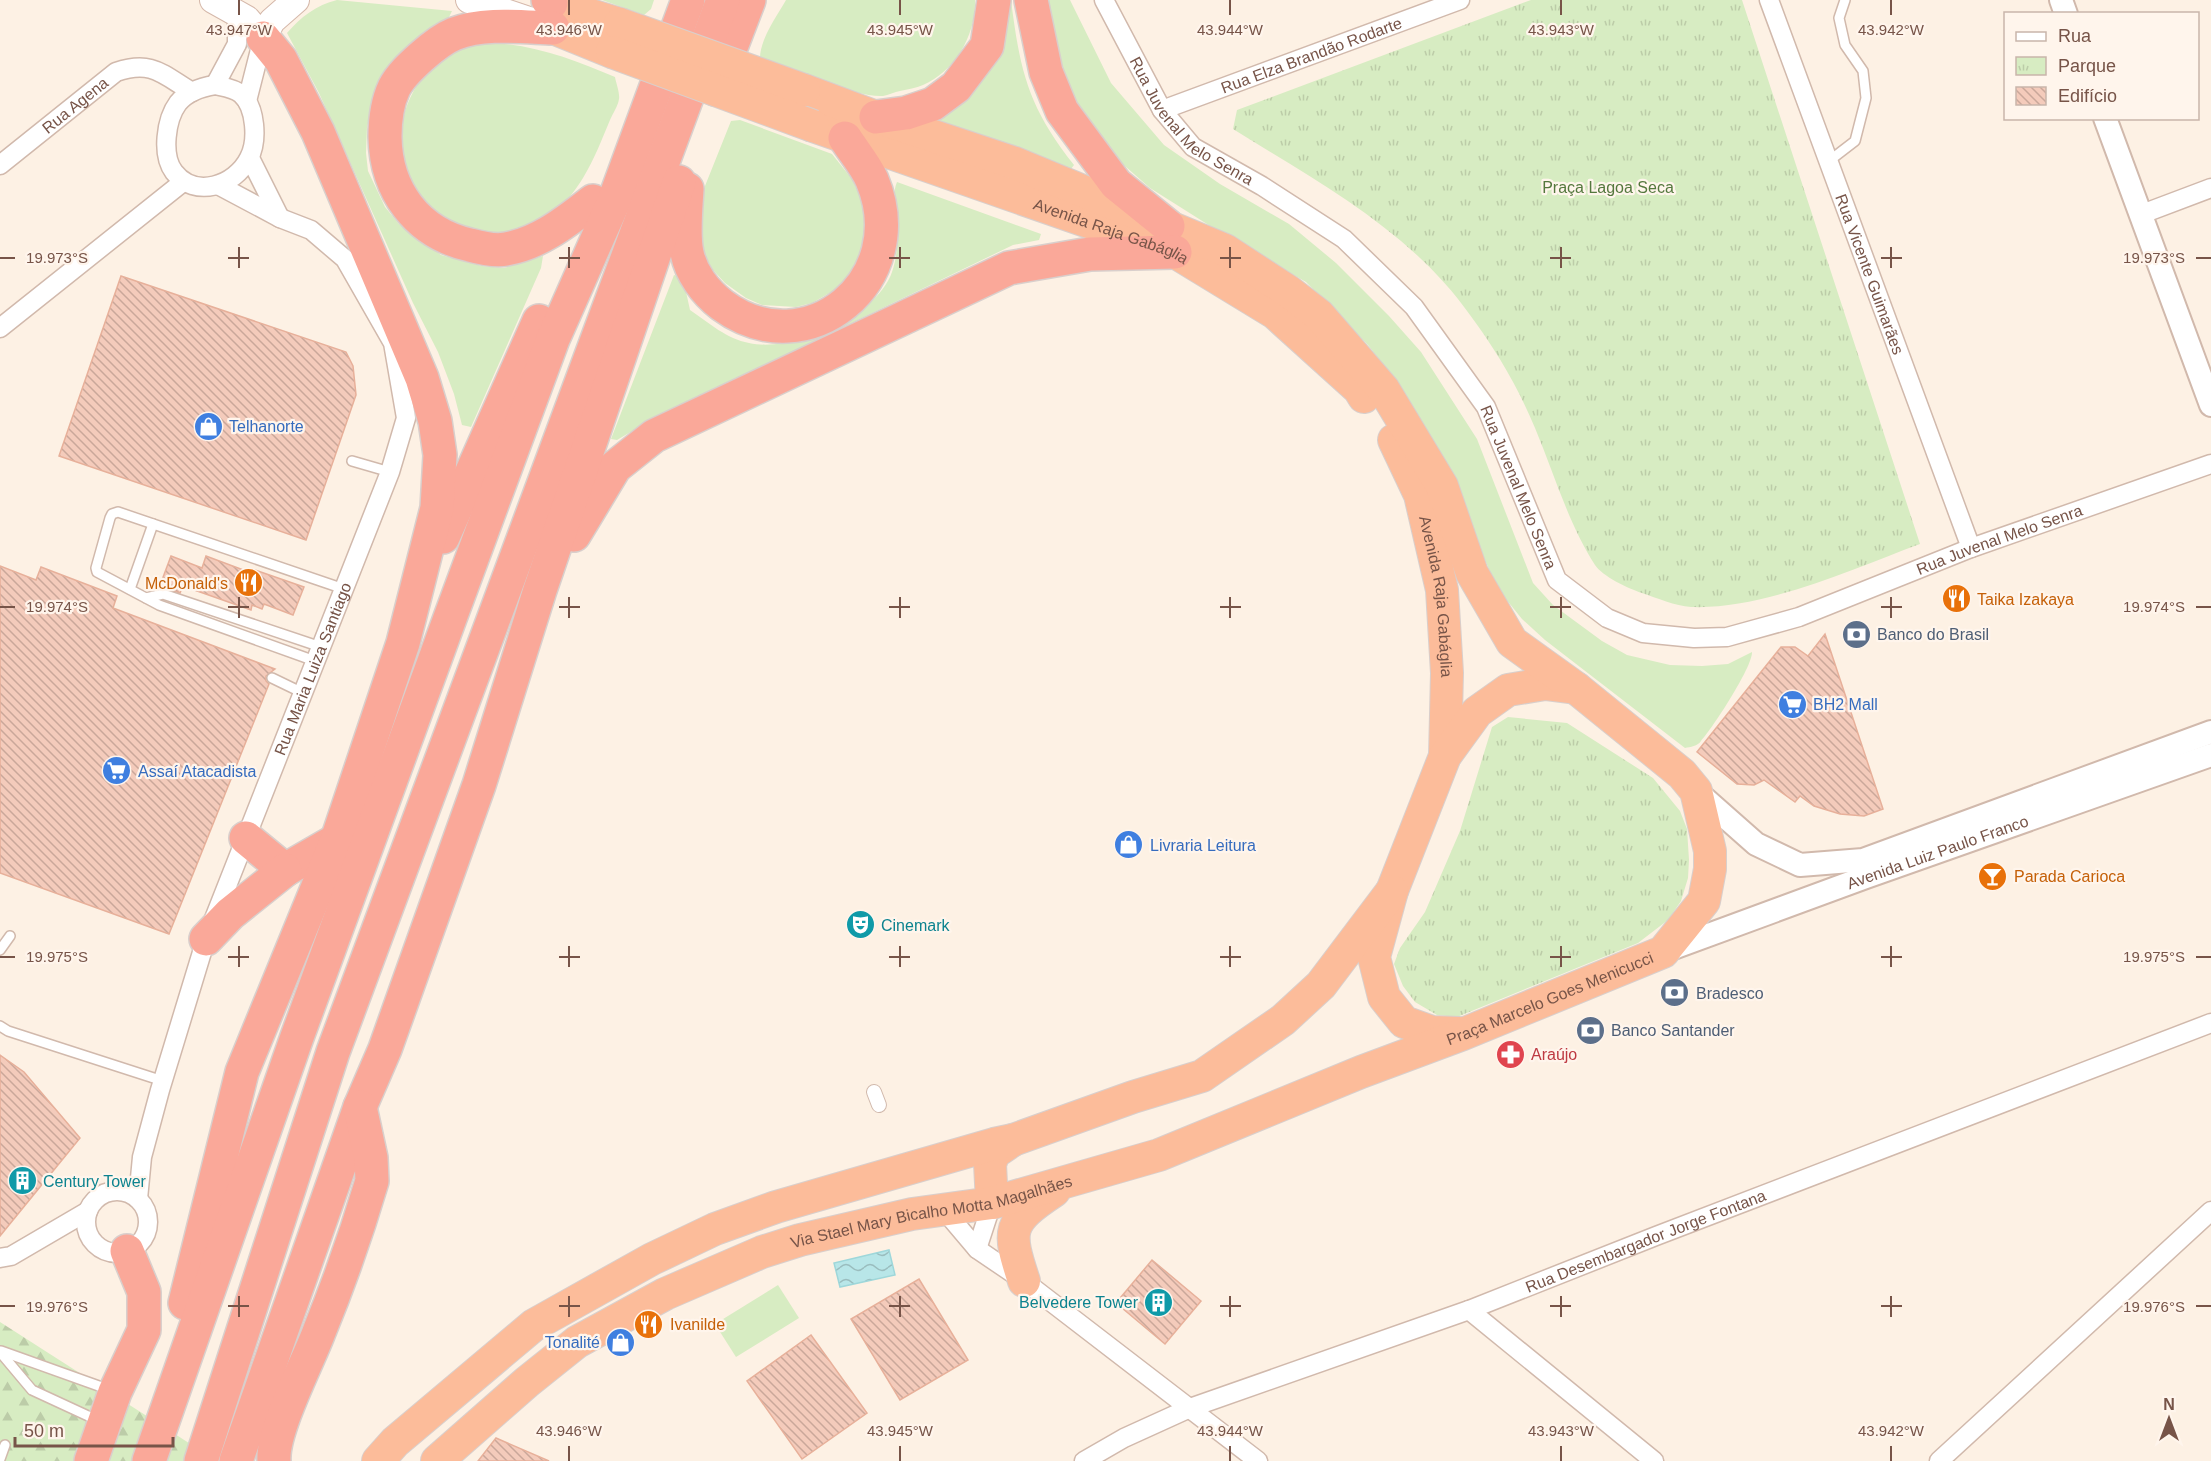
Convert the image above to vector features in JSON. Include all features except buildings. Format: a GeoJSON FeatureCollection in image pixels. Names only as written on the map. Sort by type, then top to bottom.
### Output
{"type":"FeatureCollection","features":[{"type":"Feature","properties":{"kind":"highway"},"geometry":{"type":"LineString","coordinates":[[415,602],[593,201],[671,0]]}},
{"type":"Feature","properties":{"kind":"highway"},"geometry":{"type":"LineString","coordinates":[[153,1449],[297,1037],[553,339],[614,201],[688,0]]}},
{"type":"Feature","properties":{"kind":"highway"},"geometry":{"type":"LineString","coordinates":[[876,117],[906,113],[933,104],[956,87],[987,46],[994,0]]}},
{"type":"Feature","properties":{"kind":"highway"},"geometry":{"type":"LineString","coordinates":[[1031,0],[1046,72],[1062,111],[1116,184],[1172,239]]}},
{"type":"Feature","properties":{"kind":"highway"},"geometry":{"type":"LineString","coordinates":[[236,1461],[360,1107],[385,1049],[478,785],[540,590],[742,5]]}},
{"type":"Feature","properties":{"kind":"highway"},"geometry":{"type":"LineString","coordinates":[[201,1461],[333,1052],[742,5]]}},
{"type":"Feature","properties":{"kind":"highway"},"geometry":{"type":"LineString","coordinates":[[548,8],[453,34],[428,50],[409,68],[395,88],[385,124],[387,163],[395,187],[420,221],[453,241],[479,247],[504,250],[527,243],[558,228],[593,201]]}},
{"type":"Feature","properties":{"kind":"highway","name":"Avenida Raja Gabáglia"},"geometry":{"type":"LineString","coordinates":[[548,8],[813,126],[845,138],[1172,239],[1225,249],[1288,291],[1319,315],[1384,390],[1442,486],[1472,573],[1512,642],[1576,688]]}},
{"type":"Feature","properties":{"kind":"highway"},"geometry":{"type":"LineString","coordinates":[[153,1449],[197,1246],[242,1072],[338,840],[415,602],[437,507],[440,455],[435,421],[422,378],[318,132],[281,60],[263,38]]}},
{"type":"Feature","properties":{"kind":"highway","name":"Avenida Raja Gabáglia"},"geometry":{"type":"LineString","coordinates":[[616,38],[804,90],[876,117],[1015,163],[1172,239],[1275,314],[1359,389],[1394,438],[1420,495],[1442,590],[1447,673],[1445,756]]}},
{"type":"Feature","properties":{"kind":"highway"},"geometry":{"type":"LineString","coordinates":[[687,159],[686,252],[697,279],[710,296],[742,319],[765,325],[809,322],[844,305],[871,274],[879,251],[883,225],[880,204],[872,178],[845,138]]}},
{"type":"Feature","properties":{"kind":"highway"},"geometry":{"type":"LineString","coordinates":[[540,590],[615,467],[654,436],[1009,268],[1172,239]]}},
{"type":"Feature","properties":{"kind":"highway","name":"Praça Marcelo Goes Menicucci"},"geometry":{"type":"LineString","coordinates":[[1545,684],[1576,688],[1682,774],[1696,791],[1710,851],[1710,869],[1704,901],[1664,952],[1463,1034],[1432,1032],[1404,1023],[1384,997],[1374,957],[1392,891],[1445,756],[1477,712],[1508,690],[1545,684]]}},
{"type":"Feature","properties":{"kind":"highway"},"geometry":{"type":"LineString","coordinates":[[246,838],[285,870]]}},
{"type":"Feature","properties":{"kind":"highway"},"geometry":{"type":"LineString","coordinates":[[206,939],[230,914],[285,870],[338,840]]}},
{"type":"Feature","properties":{"kind":"highway"},"geometry":{"type":"LineString","coordinates":[[378,1461],[395,1442],[534,1324],[652,1259],[715,1229],[776,1207],[1013,1140],[1133,1097],[1202,1076],[1283,1020],[1321,985],[1392,891]]}},
{"type":"Feature","properties":{"kind":"highway","name":"Via Stael Mary Bicalho Motta Magalhães"},"geometry":{"type":"LineString","coordinates":[[437,1461],[527,1382],[577,1342],[665,1294],[762,1252],[800,1240],[912,1214],[992,1203],[1160,1155],[1361,1072],[1463,1034]]}},
{"type":"Feature","properties":{"kind":"highway"},"geometry":{"type":"LineString","coordinates":[[274,1461],[277,1439],[283,1421],[320,1332],[372,1181],[371,1158],[360,1107]]}},
{"type":"Feature","properties":{"kind":"highway"},"geometry":{"type":"LineString","coordinates":[[992,1203],[990,1164],[992,1158],[994,1153],[1013,1140]]}},
{"type":"Feature","properties":{"kind":"highway"},"geometry":{"type":"LineString","coordinates":[[1024,1281],[1012,1247],[1013,1229],[1027,1210],[1069,1182]]}},
{"type":"Feature","properties":{"kind":"highway"},"geometry":{"type":"LineString","coordinates":[[91,1461],[115,1392],[144,1330],[144,1292],[127,1251]]}},
{"type":"Feature","properties":{"kind":"main road"},"geometry":{"type":"LineString","coordinates":[[213,0],[247,20],[263,38],[272,21],[296,0]]}},
{"type":"Feature","properties":{"kind":"main road","name":"Avenida Raja Gabáglia"},"geometry":{"type":"LineString","coordinates":[[469,0],[548,8]]}},
{"type":"Feature","properties":{"kind":"street","name":"Rua Juvenal Melo Senra"},"geometry":{"type":"LineString","coordinates":[[1104,0],[1162,110],[1192,147],[1262,186],[1344,239],[1414,306],[1486,407],[1557,580],[1607,618],[1643,633],[1694,638],[1727,637],[1799,617],[1971,548],[2211,465]]}},
{"type":"Feature","properties":{"kind":"street","name":"Rua Elza Brandão Rodarte"},"geometry":{"type":"LineString","coordinates":[[1162,110],[1460,0]]}},
{"type":"Feature","properties":{"kind":"street","name":"Rua Vicente Guimarães"},"geometry":{"type":"LineString","coordinates":[[1769,0],[1971,548]]}},
{"type":"Feature","properties":{"kind":"street"},"geometry":{"type":"LineString","coordinates":[[215,85],[239,93],[247,101],[253,114],[254,125],[249,158],[232,178],[206,189],[183,182],[173,171],[168,159],[166,137],[172,116],[185,97],[215,85],[237,44],[237,13]]}},
{"type":"Feature","properties":{"kind":"street"},"geometry":{"type":"LineString","coordinates":[[247,101],[263,38]]}},
{"type":"Feature","properties":{"kind":"street","name":"Rua Agena"},"geometry":{"type":"LineString","coordinates":[[0,165],[116,72],[133,66],[147,67],[158,72],[185,97]]}},
{"type":"Feature","properties":{"kind":"street"},"geometry":{"type":"LineString","coordinates":[[2106,120],[2211,405]]}},
{"type":"Feature","properties":{"kind":"street"},"geometry":{"type":"LineString","coordinates":[[249,158],[280,218]]}},
{"type":"Feature","properties":{"kind":"street"},"geometry":{"type":"LineString","coordinates":[[0,328],[183,182]]}},
{"type":"Feature","properties":{"kind":"street","name":"Rua Maria Luiza Santiago"},"geometry":{"type":"LineString","coordinates":[[138,1199],[142,1157],[206,939],[390,472],[406,418],[393,343],[345,259],[311,230],[280,218],[218,185]]}},
{"type":"Feature","properties":{"kind":"street"},"geometry":{"type":"LineString","coordinates":[[2142,214],[2211,188]]}},
{"type":"Feature","properties":{"kind":"street","name":"Avenida Luiz Paulo Franco"},"geometry":{"type":"LineString","coordinates":[[1696,791],[1756,844],[1800,865],[1863,860],[2211,732]]}},
{"type":"Feature","properties":{"kind":"street","name":"Avenida Luiz Paulo Franco"},"geometry":{"type":"LineString","coordinates":[[1664,952],[1866,877],[2211,755]]}},
{"type":"Feature","properties":{"kind":"street","name":"Rua Desembargador Jorge Fontana"},"geometry":{"type":"LineString","coordinates":[[1084,1461],[1124,1438],[1190,1408],[1469,1310],[2211,1023]]}},
{"type":"Feature","properties":{"kind":"street","name":"Rua Maria Luiza Santiago"},"geometry":{"type":"LineString","coordinates":[[120,1191],[142,1157]]}},
{"type":"Feature","properties":{"kind":"street"},"geometry":{"type":"LineString","coordinates":[[0,1258],[11,1256],[88,1210],[101,1196],[120,1191],[130,1193],[145,1208],[148,1218],[147,1228],[136,1246],[127,1251],[117,1252],[99,1246],[92,1239],[87,1230],[88,1210]]}},
{"type":"Feature","properties":{"kind":"street"},"geometry":{"type":"LineString","coordinates":[[977,1249],[992,1203]]}},
{"type":"Feature","properties":{"kind":"street"},"geometry":{"type":"LineString","coordinates":[[944,1210],[977,1249],[1024,1281],[1258,1461]]}},
{"type":"Feature","properties":{"kind":"street"},"geometry":{"type":"LineString","coordinates":[[1939,1461],[2211,1211]]}},
{"type":"Feature","properties":{"kind":"street"},"geometry":{"type":"LineString","coordinates":[[1469,1310],[1654,1461]]}},
{"type":"Feature","properties":{"kind":"lane"},"geometry":{"type":"LineString","coordinates":[[1829,161],[1855,141],[1866,99],[1863,71],[1845,45],[1839,18],[1845,0]]}},
{"type":"Feature","properties":{"kind":"lane"},"geometry":{"type":"LineString","coordinates":[[352,461],[390,472]]}},
{"type":"Feature","properties":{"kind":"lane"},"geometry":{"type":"LineString","coordinates":[[318,654],[159,605],[98,572],[96,568],[110,518],[118,512],[344,589]]}},
{"type":"Feature","properties":{"kind":"lane"},"geometry":{"type":"LineString","coordinates":[[130,589],[153,524]]}},
{"type":"Feature","properties":{"kind":"lane"},"geometry":{"type":"LineString","coordinates":[[146,598],[163,594],[318,654]]}},
{"type":"Feature","properties":{"kind":"lane"},"geometry":{"type":"LineString","coordinates":[[272,678],[303,693]]}},
{"type":"Feature","properties":{"kind":"lane"},"geometry":{"type":"LineString","coordinates":[[0,950],[10,936]]}},
{"type":"Feature","properties":{"kind":"lane"},"geometry":{"type":"LineString","coordinates":[[0,1026],[8,1031],[163,1081]]}},
{"type":"Feature","properties":{"kind":"lane"},"geometry":{"type":"LineString","coordinates":[[0,1351],[115,1392]]}},
{"type":"Feature","properties":{"kind":"lane"},"geometry":{"type":"LineString","coordinates":[[0,1351],[32,1390],[104,1424]]}},
{"type":"Feature","properties":{"kind":"lane"},"geometry":{"type":"LineString","coordinates":[[0,1459],[5,1445]]}},
{"type":"Feature","properties":{"kind":"green space"},"geometry":{"type":"Polygon","coordinates":[[[337,0],[452,11],[449,17],[407,47],[380,81],[367,127],[366,153],[368,171],[385,207],[399,224],[441,255],[482,266],[504,268],[543,256],[541,268],[471,427],[462,425],[454,394],[438,352],[413,303],[319,93],[287,33],[309,12],[337,0]]]}},
{"type":"Feature","properties":{"kind":"green space"},"geometry":{"type":"Polygon","coordinates":[[[602,0],[654,0],[651,9],[644,15],[602,0]]]}},
{"type":"Feature","properties":{"kind":"green space"},"geometry":{"type":"Polygon","coordinates":[[[786,0],[975,0],[972,26],[967,39],[945,71],[923,85],[883,96],[856,92],[760,58],[766,36],[786,0]]]}},
{"type":"Feature","properties":{"kind":"green space"},"geometry":{"type":"Polygon","coordinates":[[[1006,0],[1011,0],[1018,48],[1036,106],[1058,144],[1074,165],[1071,169],[932,125],[1006,0]]]}},
{"type":"Feature","properties":{"kind":"green space"},"geometry":{"type":"Polygon","coordinates":[[[1046,0],[1070,0],[1111,83],[1164,145],[1220,184],[1289,224],[1336,263],[1421,352],[1477,439],[1533,583],[1553,605],[1602,641],[1627,655],[1670,665],[1702,666],[1728,664],[1752,652],[1746,670],[1723,711],[1700,743],[1685,748],[1545,640],[1522,619],[1497,588],[1436,445],[1368,345],[1306,282],[1226,236],[1150,188],[1102,146],[1070,97],[1056,63],[1046,0]]]}},
{"type":"Feature","properties":{"kind":"green space","name":"Praça Lagoa Seca"},"geometry":{"type":"Polygon","coordinates":[[[1531,0],[1742,0],[1920,544],[1837,576],[1778,595],[1719,606],[1691,607],[1666,602],[1610,578],[1598,569],[1585,549],[1514,383],[1480,328],[1446,285],[1420,258],[1361,210],[1233,129],[1237,110],[1531,0]]]}},
{"type":"Feature","properties":{"kind":"green space"},"geometry":{"type":"Polygon","coordinates":[[[487,43],[536,49],[615,77],[619,97],[617,107],[591,164],[567,199],[557,209],[534,222],[513,232],[496,235],[487,235],[468,229],[443,217],[427,205],[410,182],[403,160],[401,137],[404,114],[413,93],[426,74],[443,58],[467,47],[487,43]]]}},
{"type":"Feature","properties":{"kind":"green space"},"geometry":{"type":"Polygon","coordinates":[[[740,120],[832,154],[852,179],[863,203],[866,221],[862,252],[849,276],[833,291],[812,303],[796,307],[762,305],[746,298],[725,283],[713,270],[705,256],[700,241],[699,201],[731,121],[740,120]]]}},
{"type":"Feature","properties":{"kind":"green space"},"geometry":{"type":"Polygon","coordinates":[[[897,182],[1041,234],[1039,240],[1013,245],[688,402],[617,440],[611,439],[674,275],[683,278],[690,310],[718,330],[741,341],[767,345],[788,342],[810,337],[832,328],[870,303],[883,288],[892,272],[897,245],[894,195],[897,182]]]}},
{"type":"Feature","properties":{"kind":"green space"},"geometry":{"type":"Polygon","coordinates":[[[1508,717],[1567,723],[1653,778],[1680,811],[1687,829],[1688,878],[1681,901],[1668,920],[1638,943],[1457,1017],[1437,1015],[1415,1002],[1403,986],[1394,964],[1400,948],[1425,912],[1460,831],[1492,727],[1508,717]]]}},
{"type":"Feature","properties":{"kind":"green space"},"geometry":{"type":"Polygon","coordinates":[[[778,1285],[799,1318],[736,1357],[715,1324],[778,1285]]]}},
{"type":"Feature","properties":{"kind":"green space"},"geometry":{"type":"Polygon","coordinates":[[[0,1322],[217,1461],[0,1461],[0,1322]]]}},
{"type":"Feature","properties":{"kind":"water"},"geometry":{"type":"Polygon","coordinates":[[[889,1250],[895,1275],[840,1287],[834,1263],[889,1250]]]}},
{"type":"Feature","properties":{"kind":"place","name":"Telhanorte"},"geometry":{"type":"Point","coordinates":[208,426]}},
{"type":"Feature","properties":{"kind":"place","name":"McDonald's"},"geometry":{"type":"Point","coordinates":[249,583]}},
{"type":"Feature","properties":{"kind":"place","name":"Taika Izakaya"},"geometry":{"type":"Point","coordinates":[1956,599]}},
{"type":"Feature","properties":{"kind":"place","name":"Banco do Brasil"},"geometry":{"type":"Point","coordinates":[1856,634]}},
{"type":"Feature","properties":{"kind":"place","name":"BH2 Mall"},"geometry":{"type":"Point","coordinates":[1792,704]}},
{"type":"Feature","properties":{"kind":"place","name":"Assaí Atacadista"},"geometry":{"type":"Point","coordinates":[117,771]}},
{"type":"Feature","properties":{"kind":"place","name":"Livraria Leitura"},"geometry":{"type":"Point","coordinates":[1129,845]}},
{"type":"Feature","properties":{"kind":"place","name":"Parada Carioca"},"geometry":{"type":"Point","coordinates":[1993,876]}},
{"type":"Feature","properties":{"kind":"place","name":"Cinemark"},"geometry":{"type":"Point","coordinates":[860,925]}},
{"type":"Feature","properties":{"kind":"place","name":"Bradesco"},"geometry":{"type":"Point","coordinates":[1675,993]}},
{"type":"Feature","properties":{"kind":"place","name":"Banco Santander"},"geometry":{"type":"Point","coordinates":[1590,1030]}},
{"type":"Feature","properties":{"kind":"place","name":"Araújo"},"geometry":{"type":"Point","coordinates":[1510,1054]}},
{"type":"Feature","properties":{"kind":"place","name":"Century Tower"},"geometry":{"type":"Point","coordinates":[22,1181]}},
{"type":"Feature","properties":{"kind":"place","name":"Belvedere Tower"},"geometry":{"type":"Point","coordinates":[1159,1302]}},
{"type":"Feature","properties":{"kind":"place","name":"Ivanilde"},"geometry":{"type":"Point","coordinates":[649,1324]}},
{"type":"Feature","properties":{"kind":"place","name":"Tonalité"},"geometry":{"type":"Point","coordinates":[621,1342]}}]}
